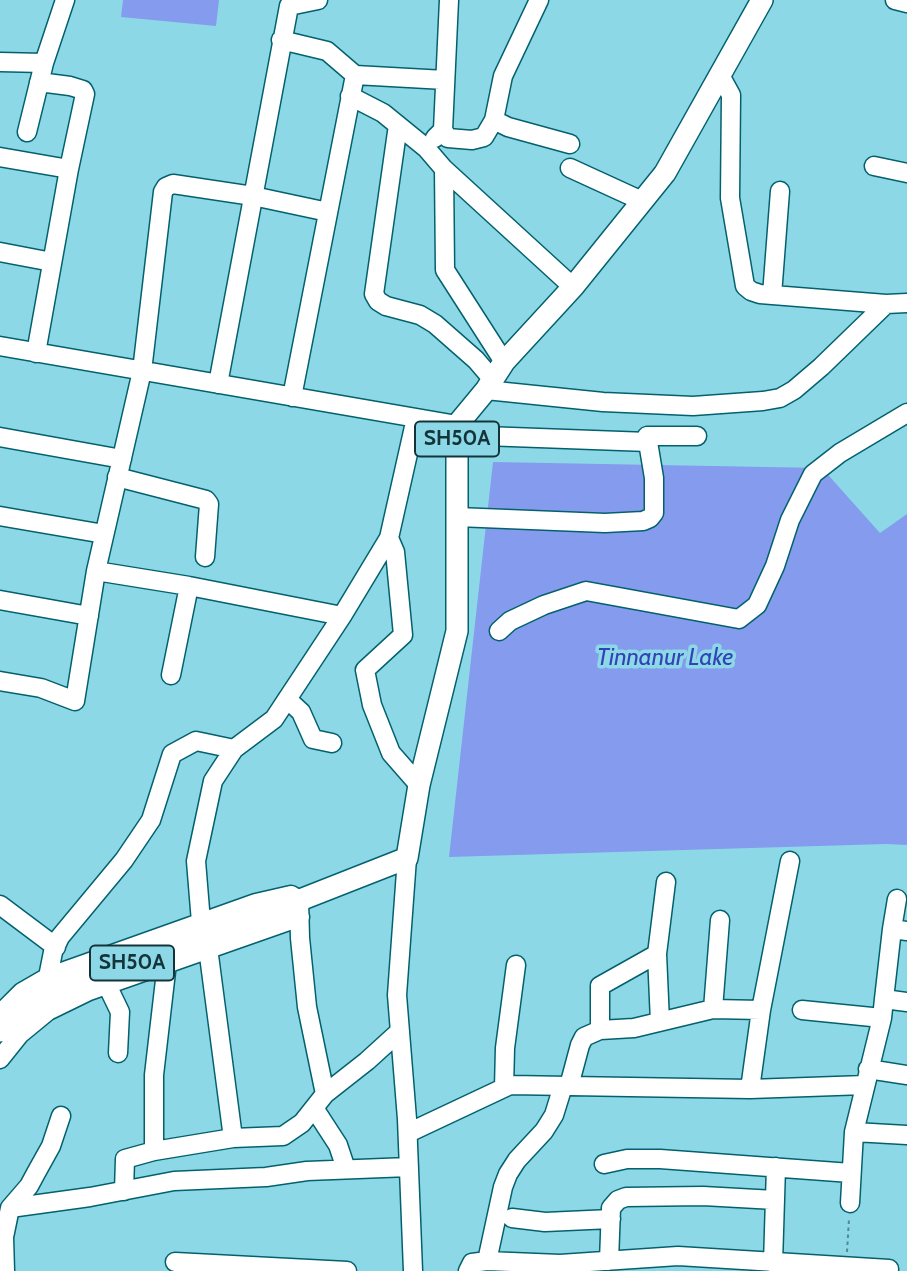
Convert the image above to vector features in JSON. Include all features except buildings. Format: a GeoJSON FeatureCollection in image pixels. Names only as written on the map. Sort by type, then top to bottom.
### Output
{"type":"FeatureCollection","features":[{"type":"Feature","properties":{"kind":"main road","name":"SH50A"},"geometry":{"type":"LineString","coordinates":[[0,1031],[21,1013],[59,990],[272,912],[300,908],[407,858],[419,785],[457,631],[457,430],[494,377],[573,287],[665,173],[762,0]]}},
{"type":"Feature","properties":{"kind":"street"},"geometry":{"type":"LineString","coordinates":[[27,132],[44,63],[65,0]]}},
{"type":"Feature","properties":{"kind":"street"},"geometry":{"type":"LineString","coordinates":[[218,384],[289,6],[318,0]]}},
{"type":"Feature","properties":{"kind":"street"},"geometry":{"type":"LineString","coordinates":[[449,0],[443,130],[448,138],[480,139],[494,120],[503,76],[539,0]]}},
{"type":"Feature","properties":{"kind":"street"},"geometry":{"type":"LineString","coordinates":[[895,0],[907,3]]}},
{"type":"Feature","properties":{"kind":"street"},"geometry":{"type":"LineString","coordinates":[[281,40],[327,51],[355,75],[445,80]]}},
{"type":"Feature","properties":{"kind":"street"},"geometry":{"type":"LineString","coordinates":[[0,62],[44,63]]}},
{"type":"Feature","properties":{"kind":"street"},"geometry":{"type":"LineString","coordinates":[[292,397],[355,75]]}},
{"type":"Feature","properties":{"kind":"street"},"geometry":{"type":"LineString","coordinates":[[720,75],[730,95],[730,198],[745,286],[751,291],[772,295],[886,304],[907,303]]}},
{"type":"Feature","properties":{"kind":"street"},"geometry":{"type":"LineString","coordinates":[[36,353],[85,94],[83,90],[70,86],[39,82]]}},
{"type":"Feature","properties":{"kind":"street"},"geometry":{"type":"LineString","coordinates":[[350,96],[383,113],[426,148],[444,169],[573,287]]}},
{"type":"Feature","properties":{"kind":"street"},"geometry":{"type":"LineString","coordinates":[[494,120],[508,127],[570,145]]}},
{"type":"Feature","properties":{"kind":"street"},"geometry":{"type":"LineString","coordinates":[[398,125],[374,294],[378,301],[386,306],[420,315],[435,324],[494,377],[603,402],[693,406],[764,401],[780,398],[794,390],[886,304]]}},
{"type":"Feature","properties":{"kind":"street"},"geometry":{"type":"LineString","coordinates":[[426,148],[443,130]]}},
{"type":"Feature","properties":{"kind":"street"},"geometry":{"type":"LineString","coordinates":[[0,157],[69,169]]}},
{"type":"Feature","properties":{"kind":"street"},"geometry":{"type":"LineString","coordinates":[[874,166],[907,173]]}},
{"type":"Feature","properties":{"kind":"street"},"geometry":{"type":"LineString","coordinates":[[570,168],[642,201]]}},
{"type":"Feature","properties":{"kind":"street"},"geometry":{"type":"LineString","coordinates":[[444,169],[445,270],[494,377]]}},
{"type":"Feature","properties":{"kind":"street"},"geometry":{"type":"LineString","coordinates":[[0,681],[41,688],[75,701],[96,571],[142,371],[163,192],[173,184],[328,212]]}},
{"type":"Feature","properties":{"kind":"street"},"geometry":{"type":"LineString","coordinates":[[772,295],[780,191]]}},
{"type":"Feature","properties":{"kind":"street"},"geometry":{"type":"LineString","coordinates":[[0,252],[52,262]]}},
{"type":"Feature","properties":{"kind":"street"},"geometry":{"type":"LineString","coordinates":[[0,346],[416,418],[457,430],[648,442]]}},
{"type":"Feature","properties":{"kind":"street"},"geometry":{"type":"LineString","coordinates":[[499,631],[510,621],[544,605],[586,591],[739,619],[757,605],[775,566],[790,520],[813,474],[839,453],[907,413]]}},
{"type":"Feature","properties":{"kind":"street"},"geometry":{"type":"LineString","coordinates":[[201,922],[196,861],[214,781],[234,749],[274,719],[342,616],[389,538],[416,418]]}},
{"type":"Feature","properties":{"kind":"street"},"geometry":{"type":"LineString","coordinates":[[457,517],[605,523],[643,521],[654,513],[654,478],[647,436],[697,436]]}},
{"type":"Feature","properties":{"kind":"street"},"geometry":{"type":"LineString","coordinates":[[0,437],[122,458]]}},
{"type":"Feature","properties":{"kind":"street"},"geometry":{"type":"LineString","coordinates":[[117,477],[206,500],[209,504],[205,557]]}},
{"type":"Feature","properties":{"kind":"street"},"geometry":{"type":"LineString","coordinates":[[0,516],[104,534]]}},
{"type":"Feature","properties":{"kind":"street"},"geometry":{"type":"LineString","coordinates":[[389,538],[395,552],[403,635],[365,670],[372,705],[391,753],[419,785]]}},
{"type":"Feature","properties":{"kind":"street"},"geometry":{"type":"LineString","coordinates":[[96,571],[342,616]]}},
{"type":"Feature","properties":{"kind":"street"},"geometry":{"type":"LineString","coordinates":[[171,675],[189,586]]}},
{"type":"Feature","properties":{"kind":"street"},"geometry":{"type":"LineString","coordinates":[[0,600],[89,616]]}},
{"type":"Feature","properties":{"kind":"street"},"geometry":{"type":"LineString","coordinates":[[288,699],[301,712],[313,739],[332,743]]}},
{"type":"Feature","properties":{"kind":"street"},"geometry":{"type":"LineString","coordinates":[[48,977],[60,937],[124,860],[151,820],[172,754],[196,741],[234,749]]}},
{"type":"Feature","properties":{"kind":"street"},"geometry":{"type":"LineString","coordinates":[[407,858],[397,995],[408,1133],[412,1271]]}},
{"type":"Feature","properties":{"kind":"street"},"geometry":{"type":"LineString","coordinates":[[750,1089],[761,1010],[790,861]]}},
{"type":"Feature","properties":{"kind":"street"},"geometry":{"type":"LineString","coordinates":[[660,1022],[657,954],[666,882]]}},
{"type":"Feature","properties":{"kind":"street"},"geometry":{"type":"LineString","coordinates":[[0,1014],[22,992],[48,977],[256,903],[291,895],[300,908],[307,1007],[320,1101],[346,1170]]}},
{"type":"Feature","properties":{"kind":"street"},"geometry":{"type":"LineString","coordinates":[[850,1203],[854,1132],[900,930],[897,899]]}},
{"type":"Feature","properties":{"kind":"street"},"geometry":{"type":"LineString","coordinates":[[0,905],[56,947]]}},
{"type":"Feature","properties":{"kind":"street"},"geometry":{"type":"LineString","coordinates":[[0,1059],[20,1034],[48,1011],[107,985],[208,948],[300,908]]}},
{"type":"Feature","properties":{"kind":"street"},"geometry":{"type":"LineString","coordinates":[[713,1009],[720,919]]}},
{"type":"Feature","properties":{"kind":"street"},"geometry":{"type":"LineString","coordinates":[[208,948],[233,1138]]}},
{"type":"Feature","properties":{"kind":"street"},"geometry":{"type":"LineString","coordinates":[[600,1030],[600,986],[657,954]]}},
{"type":"Feature","properties":{"kind":"street"},"geometry":{"type":"LineString","coordinates":[[154,1151],[154,1075],[167,962]]}},
{"type":"Feature","properties":{"kind":"street"},"geometry":{"type":"LineString","coordinates":[[504,1088],[505,1048],[516,965]]}},
{"type":"Feature","properties":{"kind":"street"},"geometry":{"type":"LineString","coordinates":[[107,985],[120,1012],[118,1053]]}},
{"type":"Feature","properties":{"kind":"street"},"geometry":{"type":"LineString","coordinates":[[884,999],[907,1002]]}},
{"type":"Feature","properties":{"kind":"street"},"geometry":{"type":"LineString","coordinates":[[487,1261],[508,1174],[554,1115],[584,1037],[600,1030],[634,1028],[713,1009],[761,1010]]}},
{"type":"Feature","properties":{"kind":"street"},"geometry":{"type":"LineString","coordinates":[[802,1010],[882,1018]]}},
{"type":"Feature","properties":{"kind":"street"},"geometry":{"type":"LineString","coordinates":[[124,1191],[125,1159],[154,1151],[233,1138],[283,1136],[302,1123],[320,1101],[400,1031]]}},
{"type":"Feature","properties":{"kind":"street"},"geometry":{"type":"LineString","coordinates":[[408,1133],[510,1085],[750,1089],[907,1075]]}},
{"type":"Feature","properties":{"kind":"street"},"geometry":{"type":"LineString","coordinates":[[5,1271],[4,1237],[10,1208],[33,1180],[51,1146],[61,1116]]}},
{"type":"Feature","properties":{"kind":"street"},"geometry":{"type":"LineString","coordinates":[[854,1132],[907,1135]]}},
{"type":"Feature","properties":{"kind":"street"},"geometry":{"type":"LineString","coordinates":[[604,1164],[627,1159],[660,1159],[851,1173]]}},
{"type":"Feature","properties":{"kind":"street"},"geometry":{"type":"LineString","coordinates":[[10,1208],[174,1181],[409,1167]]}},
{"type":"Feature","properties":{"kind":"street"},"geometry":{"type":"LineString","coordinates":[[762,1265],[775,1200],[776,1167]]}},
{"type":"Feature","properties":{"kind":"street"},"geometry":{"type":"LineString","coordinates":[[609,1261],[611,1208],[614,1203],[626,1198],[703,1196],[775,1200]]}},
{"type":"Feature","properties":{"kind":"street"},"geometry":{"type":"LineString","coordinates":[[512,1218],[545,1222],[611,1219]]}},
{"type":"Feature","properties":{"kind":"street"},"geometry":{"type":"LineString","coordinates":[[468,1271],[472,1263],[487,1261],[560,1264],[678,1256],[762,1265],[889,1269]]}},
{"type":"Feature","properties":{"kind":"street"},"geometry":{"type":"LineString","coordinates":[[175,1262],[347,1271]]}},
{"type":"Feature","properties":{"kind":"path"},"geometry":{"type":"LineString","coordinates":[[846,1267],[850,1203]]}},
{"type":"Feature","properties":{"kind":"water"},"geometry":{"type":"Polygon","coordinates":[[[123,0],[219,0],[216,26],[121,17],[123,0]]]}},
{"type":"Feature","properties":{"kind":"water","name":"Tinnanur Lake"},"geometry":{"type":"Polygon","coordinates":[[[493,462],[822,468],[880,533],[907,514],[907,845],[449,857],[493,462]]]}}]}
